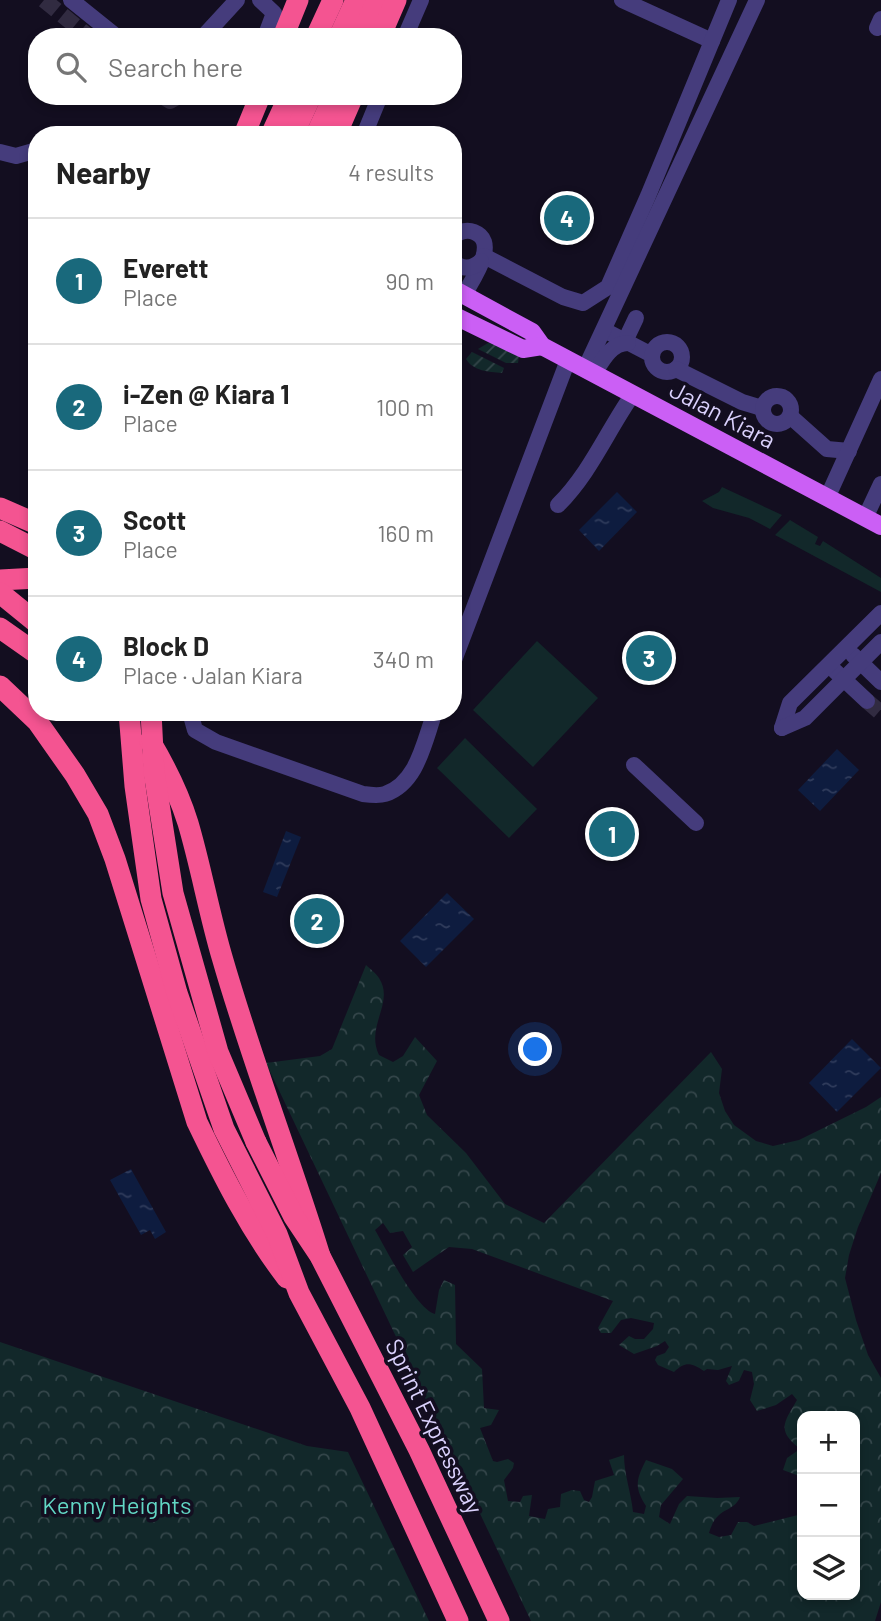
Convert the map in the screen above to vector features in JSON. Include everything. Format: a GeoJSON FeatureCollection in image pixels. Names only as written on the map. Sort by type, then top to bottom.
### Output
{"type":"FeatureCollection","features":[{"type":"Feature","properties":{"kind":"highway"},"geometry":{"type":"LineString","coordinates":[[287,28],[298,0]]}},
{"type":"Feature","properties":{"kind":"highway"},"geometry":{"type":"LineString","coordinates":[[309,28],[321,0]]}},
{"type":"Feature","properties":{"kind":"highway"},"geometry":{"type":"LineString","coordinates":[[319,28],[331,0]]}},
{"type":"Feature","properties":{"kind":"highway"},"geometry":{"type":"LineString","coordinates":[[342,28],[355,0]]}},
{"type":"Feature","properties":{"kind":"highway"},"geometry":{"type":"LineString","coordinates":[[365,28],[377,0]]}},
{"type":"Feature","properties":{"kind":"highway"},"geometry":{"type":"LineString","coordinates":[[384,28],[396,0]]}},
{"type":"Feature","properties":{"kind":"highway"},"geometry":{"type":"LineString","coordinates":[[248,126],[256,105]]}},
{"type":"Feature","properties":{"kind":"highway"},"geometry":{"type":"LineString","coordinates":[[267,126],[275,105]]}},
{"type":"Feature","properties":{"kind":"highway"},"geometry":{"type":"LineString","coordinates":[[276,126],[284,105]]}},
{"type":"Feature","properties":{"kind":"highway"},"geometry":{"type":"LineString","coordinates":[[298,126],[309,105]]}},
{"type":"Feature","properties":{"kind":"highway"},"geometry":{"type":"LineString","coordinates":[[320,126],[330,105]]}},
{"type":"Feature","properties":{"kind":"highway"},"geometry":{"type":"LineString","coordinates":[[340,126],[349,105]]}},
{"type":"Feature","properties":{"kind":"highway"},"geometry":{"type":"LineString","coordinates":[[0,508],[28,520]]}},
{"type":"Feature","properties":{"kind":"highway"},"geometry":{"type":"LineString","coordinates":[[0,531],[28,546]]}},
{"type":"Feature","properties":{"kind":"highway"},"geometry":{"type":"LineString","coordinates":[[0,550],[28,552]]}},
{"type":"Feature","properties":{"kind":"highway"},"geometry":{"type":"LineString","coordinates":[[0,580],[28,578]]}},
{"type":"Feature","properties":{"kind":"highway"},"geometry":{"type":"LineString","coordinates":[[0,593],[28,616]]}},
{"type":"Feature","properties":{"kind":"highway"},"geometry":{"type":"LineString","coordinates":[[0,628],[28,648]]}},
{"type":"Feature","properties":{"kind":"highway"},"geometry":{"type":"LineString","coordinates":[[0,686],[28,713]]}},
{"type":"Feature","properties":{"kind":"highway"},"geometry":{"type":"LineString","coordinates":[[36,721],[75,775],[98,814],[115,859],[197,1122],[267,1253],[299,1293]]}},
{"type":"Feature","properties":{"kind":"highway"},"geometry":{"type":"LineString","coordinates":[[131,721],[135,786],[151,899],[177,993],[224,1129],[277,1234],[299,1293],[359,1408],[458,1621]]}},
{"type":"Feature","properties":{"kind":"highway"},"geometry":{"type":"LineString","coordinates":[[136,721],[165,767],[187,820],[248,1043],[292,1164],[320,1256]]}},
{"type":"Feature","properties":{"kind":"highway"},"geometry":{"type":"LineString","coordinates":[[151,721],[154,772],[173,893],[218,1052],[256,1142],[294,1217],[320,1256]]}},
{"type":"Feature","properties":{"kind":"highway","name":"Sprint Expressway"},"geometry":{"type":"LineString","coordinates":[[320,1256],[419,1450],[499,1621]]}},
{"type":"Feature","properties":{"kind":"main road"},"geometry":{"type":"LineString","coordinates":[[302,126],[311,105]]}},
{"type":"Feature","properties":{"kind":"main road","name":"Jalan Kiara"},"geometry":{"type":"LineString","coordinates":[[462,294],[532,332],[542,346],[873,522]]}},
{"type":"Feature","properties":{"kind":"main road","name":"Jalan Kiara"},"geometry":{"type":"LineString","coordinates":[[462,318],[523,349],[542,346]]}},
{"type":"Feature","properties":{"kind":"lane"},"geometry":{"type":"LineString","coordinates":[[71,0],[106,28]]}},
{"type":"Feature","properties":{"kind":"lane"},"geometry":{"type":"LineString","coordinates":[[211,28],[237,0]]}},
{"type":"Feature","properties":{"kind":"lane"},"geometry":{"type":"LineString","coordinates":[[260,0],[274,13],[268,28]]}},
{"type":"Feature","properties":{"kind":"lane"},"geometry":{"type":"LineString","coordinates":[[409,28],[421,0]]}},
{"type":"Feature","properties":{"kind":"lane"},"geometry":{"type":"LineString","coordinates":[[622,0],[712,41]]}},
{"type":"Feature","properties":{"kind":"lane"},"geometry":{"type":"LineString","coordinates":[[483,259],[563,298],[583,303],[608,287],[729,0]]}},
{"type":"Feature","properties":{"kind":"lane"},"geometry":{"type":"LineString","coordinates":[[590,371],[757,0]]}},
{"type":"Feature","properties":{"kind":"lane"},"geometry":{"type":"LineString","coordinates":[[314,105],[318,126]]}},
{"type":"Feature","properties":{"kind":"lane"},"geometry":{"type":"LineString","coordinates":[[367,126],[376,105]]}},
{"type":"Feature","properties":{"kind":"lane"},"geometry":{"type":"LineString","coordinates":[[0,152],[16,156],[28,153]]}},
{"type":"Feature","properties":{"kind":"lane"},"geometry":{"type":"LineString","coordinates":[[462,233],[466,231],[478,234],[485,243],[483,259],[462,288]]}},
{"type":"Feature","properties":{"kind":"lane"},"geometry":{"type":"LineString","coordinates":[[462,267],[470,268],[483,259]]}},
{"type":"Feature","properties":{"kind":"lane"},"geometry":{"type":"LineString","coordinates":[[608,332],[631,315],[628,343]]}},
{"type":"Feature","properties":{"kind":"lane"},"geometry":{"type":"LineString","coordinates":[[608,332],[652,355]]}},
{"type":"Feature","properties":{"kind":"lane"},"geometry":{"type":"LineString","coordinates":[[590,371],[615,347],[628,343]]}},
{"type":"Feature","properties":{"kind":"lane"},"geometry":{"type":"LineString","coordinates":[[660,344],[675,344],[682,356],[676,369],[666,373],[654,365],[652,355],[660,344]]}},
{"type":"Feature","properties":{"kind":"lane"},"geometry":{"type":"LineString","coordinates":[[462,639],[568,360]]}},
{"type":"Feature","properties":{"kind":"lane"},"geometry":{"type":"LineString","coordinates":[[676,369],[741,402],[762,408],[771,397],[780,396],[789,402],[790,415],[827,449],[849,451]]}},
{"type":"Feature","properties":{"kind":"lane"},"geometry":{"type":"LineString","coordinates":[[828,496],[881,379]]}},
{"type":"Feature","properties":{"kind":"lane"},"geometry":{"type":"LineString","coordinates":[[558,505],[577,486],[614,421],[633,394]]}},
{"type":"Feature","properties":{"kind":"lane"},"geometry":{"type":"LineString","coordinates":[[873,522],[881,484]]}},
{"type":"Feature","properties":{"kind":"lane"},"geometry":{"type":"LineString","coordinates":[[881,613],[790,703],[782,728],[804,718],[881,642]]}},
{"type":"Feature","properties":{"kind":"lane"},"geometry":{"type":"LineString","coordinates":[[846,648],[881,682]]}},
{"type":"Feature","properties":{"kind":"lane"},"geometry":{"type":"LineString","coordinates":[[828,664],[867,701]]}},
{"type":"Feature","properties":{"kind":"lane"},"geometry":{"type":"LineString","coordinates":[[192,721],[195,730],[216,742],[363,794],[383,795],[411,776],[432,721]]}},
{"type":"Feature","properties":{"kind":"lane"},"geometry":{"type":"LineString","coordinates":[[634,765],[696,823]]}},
{"type":"Feature","properties":{"kind":"green space"},"geometry":{"type":"Polygon","coordinates":[[[496,342],[519,356],[518,363],[506,363],[478,349],[496,342]]]}},
{"type":"Feature","properties":{"kind":"green space"},"geometry":{"type":"Polygon","coordinates":[[[472,352],[504,368],[502,373],[473,366],[466,359],[472,352]]]}},
{"type":"Feature","properties":{"kind":"green space"},"geometry":{"type":"Polygon","coordinates":[[[722,487],[782,515],[770,529],[749,518],[713,508],[702,501],[719,492],[722,487]]]}},
{"type":"Feature","properties":{"kind":"green space"},"geometry":{"type":"Polygon","coordinates":[[[790,520],[818,537],[815,544],[820,546],[823,541],[881,578],[881,592],[775,535],[790,520]]]}},
{"type":"Feature","properties":{"kind":"green space"},"geometry":{"type":"Polygon","coordinates":[[[537,641],[598,698],[533,767],[473,710],[537,641]]]}},
{"type":"Feature","properties":{"kind":"green space"},"geometry":{"type":"Polygon","coordinates":[[[465,738],[537,809],[509,838],[437,768],[465,738]]]}},
{"type":"Feature","properties":{"kind":"green space"},"geometry":{"type":"Polygon","coordinates":[[[366,965],[378,976],[383,987],[384,996],[375,1034],[379,1055],[393,1062],[403,1056],[415,1037],[437,1061],[419,1095],[427,1115],[466,1153],[505,1204],[544,1223],[711,1052],[722,1069],[719,1093],[725,1111],[734,1125],[756,1141],[773,1146],[799,1140],[881,1097],[881,1173],[858,1227],[845,1278],[868,1355],[881,1378],[881,1602],[875,1621],[531,1621],[266,1063],[320,1056],[332,1049],[366,965]],[[383,1223],[375,1230],[402,1277],[427,1310],[435,1314],[439,1290],[444,1280],[455,1285],[456,1344],[482,1369],[484,1408],[499,1410],[491,1425],[480,1428],[493,1461],[508,1459],[514,1463],[504,1480],[508,1501],[520,1502],[523,1496],[532,1495],[529,1516],[545,1519],[548,1509],[560,1507],[561,1494],[572,1490],[580,1491],[584,1500],[589,1502],[595,1481],[614,1475],[609,1460],[624,1455],[633,1512],[644,1514],[646,1506],[638,1483],[646,1460],[672,1469],[683,1479],[661,1505],[659,1517],[670,1524],[679,1504],[687,1496],[740,1497],[712,1524],[709,1533],[719,1537],[731,1535],[738,1522],[747,1522],[754,1526],[797,1515],[797,1600],[860,1600],[860,1411],[797,1411],[797,1446],[788,1437],[785,1426],[797,1400],[792,1394],[776,1405],[757,1411],[750,1400],[754,1384],[752,1372],[744,1370],[739,1381],[729,1385],[726,1381],[732,1366],[704,1371],[689,1364],[674,1372],[658,1365],[655,1360],[657,1356],[665,1353],[669,1347],[665,1341],[634,1354],[619,1345],[629,1336],[644,1339],[653,1329],[654,1323],[631,1318],[621,1320],[611,1333],[601,1333],[598,1328],[613,1301],[472,1249],[449,1247],[413,1272],[403,1255],[412,1247],[403,1231],[390,1233],[383,1223]]]}},
{"type":"Feature","properties":{"kind":"green space","name":"Kenny Heights"},"geometry":{"type":"Polygon","coordinates":[[[0,1342],[307,1446],[348,1452],[429,1621],[0,1621],[0,1342]]]}},
{"type":"Feature","properties":{"kind":"green space"},"geometry":{"type":"Polygon","coordinates":[[[797,1451],[797,1475],[783,1470],[787,1458],[797,1451]]]}},
{"type":"Feature","properties":{"kind":"water"},"geometry":{"type":"Polygon","coordinates":[[[617,492],[637,512],[599,551],[579,530],[617,492]]]}},
{"type":"Feature","properties":{"kind":"water"},"geometry":{"type":"Polygon","coordinates":[[[837,749],[859,770],[820,811],[798,790],[837,749]]]}},
{"type":"Feature","properties":{"kind":"water"},"geometry":{"type":"Polygon","coordinates":[[[286,831],[301,837],[277,897],[263,892],[286,831]]]}},
{"type":"Feature","properties":{"kind":"water"},"geometry":{"type":"Polygon","coordinates":[[[447,893],[474,919],[426,967],[400,941],[447,893]]]}},
{"type":"Feature","properties":{"kind":"water"},"geometry":{"type":"Polygon","coordinates":[[[852,1039],[881,1068],[837,1112],[809,1083],[852,1039]]]}},
{"type":"Feature","properties":{"kind":"water"},"geometry":{"type":"Polygon","coordinates":[[[131,1169],[166,1232],[155,1239],[150,1230],[141,1235],[110,1180],[131,1169]]]}},
{"type":"Feature","properties":{"kind":"tunnel"},"geometry":{"type":"LineString","coordinates":[[44,0],[78,28]]}},
{"type":"Feature","properties":{"kind":"tunnel"},"geometry":{"type":"LineString","coordinates":[[867,701],[881,713]]}},
{"type":"Feature","properties":{"kind":"place","name":"Block D"},"geometry":{"type":"Point","coordinates":[567,218]}},
{"type":"Feature","properties":{"kind":"place","name":"Scott"},"geometry":{"type":"Point","coordinates":[649,658]}},
{"type":"Feature","properties":{"kind":"place","name":"Everett"},"geometry":{"type":"Point","coordinates":[612,834]}},
{"type":"Feature","properties":{"kind":"place","name":"i-Zen @ Kiara 1"},"geometry":{"type":"Point","coordinates":[317,921]}}]}
